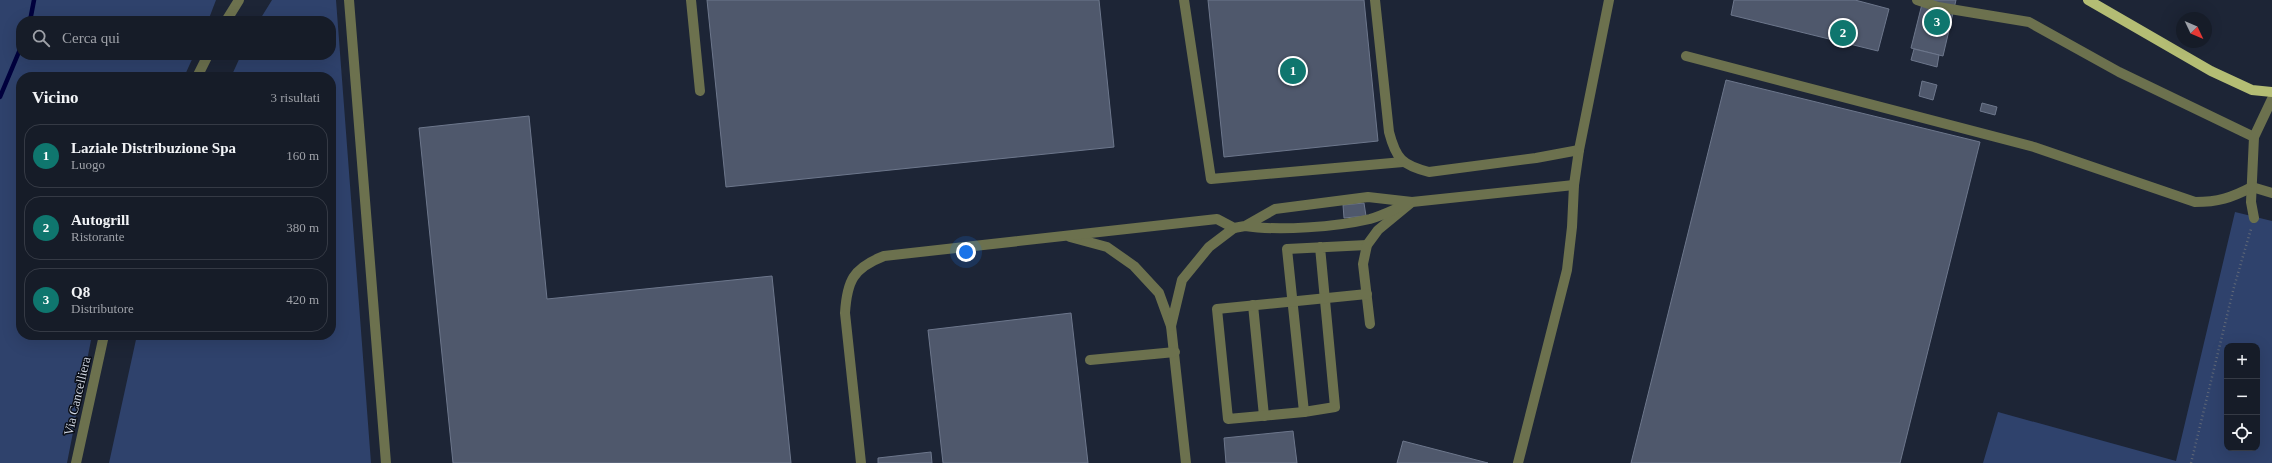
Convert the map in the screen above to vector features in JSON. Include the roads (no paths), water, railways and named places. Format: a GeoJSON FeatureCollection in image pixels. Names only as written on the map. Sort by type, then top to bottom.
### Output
{"type":"FeatureCollection","features":[{"type":"Feature","properties":{"kind":"main road"},"geometry":{"type":"LineString","coordinates":[[2088,0],[2211,71],[2252,90],[2272,92]]}},
{"type":"Feature","properties":{"kind":"street"},"geometry":{"type":"LineString","coordinates":[[232,0],[232,11]]}},
{"type":"Feature","properties":{"kind":"street"},"geometry":{"type":"LineString","coordinates":[[229,16],[239,0]]}},
{"type":"Feature","properties":{"kind":"street"},"geometry":{"type":"LineString","coordinates":[[350,0],[386,463]]}},
{"type":"Feature","properties":{"kind":"street"},"geometry":{"type":"LineString","coordinates":[[691,0],[700,91]]}},
{"type":"Feature","properties":{"kind":"street"},"geometry":{"type":"LineString","coordinates":[[1184,0],[1211,179],[1403,162]]}},
{"type":"Feature","properties":{"kind":"street"},"geometry":{"type":"LineString","coordinates":[[1375,0],[1389,132],[1395,153],[1403,162],[1414,168],[1429,172],[1536,158],[1579,150]]}},
{"type":"Feature","properties":{"kind":"street"},"geometry":{"type":"LineString","coordinates":[[1518,463],[1567,270],[1572,226],[1574,185],[1579,150],[1609,0]]}},
{"type":"Feature","properties":{"kind":"street"},"geometry":{"type":"LineString","coordinates":[[1917,0],[1938,7],[2029,22],[2119,72],[2254,137]]}},
{"type":"Feature","properties":{"kind":"street"},"geometry":{"type":"LineString","coordinates":[[1686,56],[2034,147],[2195,202],[2215,202],[2236,195],[2252,187],[2272,193]]}},
{"type":"Feature","properties":{"kind":"street"},"geometry":{"type":"LineString","coordinates":[[200,72],[206,60]]}},
{"type":"Feature","properties":{"kind":"street"},"geometry":{"type":"LineString","coordinates":[[2254,218],[2252,187],[2254,137],[2272,99]]}},
{"type":"Feature","properties":{"kind":"street"},"geometry":{"type":"LineString","coordinates":[[1245,226],[1275,209],[1368,197],[1412,202],[1574,185]]}},
{"type":"Feature","properties":{"kind":"street"},"geometry":{"type":"LineString","coordinates":[[1171,326],[1182,280],[1209,247],[1234,228],[1245,226],[1262,228],[1327,225],[1370,219],[1412,202]]}},
{"type":"Feature","properties":{"kind":"street"},"geometry":{"type":"LineString","coordinates":[[1370,324],[1363,264],[1367,245],[1378,230],[1412,202]]}},
{"type":"Feature","properties":{"kind":"street"},"geometry":{"type":"LineString","coordinates":[[861,463],[845,313],[846,291],[855,275],[869,262],[884,256],[1217,219],[1234,228]]}},
{"type":"Feature","properties":{"kind":"street"},"geometry":{"type":"LineString","coordinates":[[1064,236],[1107,247],[1134,266],[1159,293],[1171,326],[1186,463]]}},
{"type":"Feature","properties":{"kind":"street"},"geometry":{"type":"LineString","coordinates":[[1304,412],[1287,249],[1367,245]]}},
{"type":"Feature","properties":{"kind":"street"},"geometry":{"type":"LineString","coordinates":[[1320,248],[1325,298],[1335,407],[1304,412],[1228,419],[1217,309],[1292,301],[1325,298],[1367,294]]}},
{"type":"Feature","properties":{"kind":"street"},"geometry":{"type":"LineString","coordinates":[[1253,305],[1264,416]]}},
{"type":"Feature","properties":{"kind":"street","name":"Via Cancelliera"},"geometry":{"type":"LineString","coordinates":[[76,463],[103,340]]}},
{"type":"Feature","properties":{"kind":"street"},"geometry":{"type":"LineString","coordinates":[[1090,360],[1175,352]]}},
{"type":"Feature","properties":{"kind":"waterway"},"geometry":{"type":"LineString","coordinates":[[31,16],[34,0]]}},
{"type":"Feature","properties":{"kind":"waterway"},"geometry":{"type":"LineString","coordinates":[[0,97],[16,59]]}},
{"type":"Feature","properties":{"kind":"place","name":"Q8"},"geometry":{"type":"Point","coordinates":[1937,22]}},
{"type":"Feature","properties":{"kind":"place","name":"Autogrill"},"geometry":{"type":"Point","coordinates":[1843,33]}},
{"type":"Feature","properties":{"kind":"place","name":"Laziale Distribuzione Spa"},"geometry":{"type":"Point","coordinates":[1293,71]}}]}
